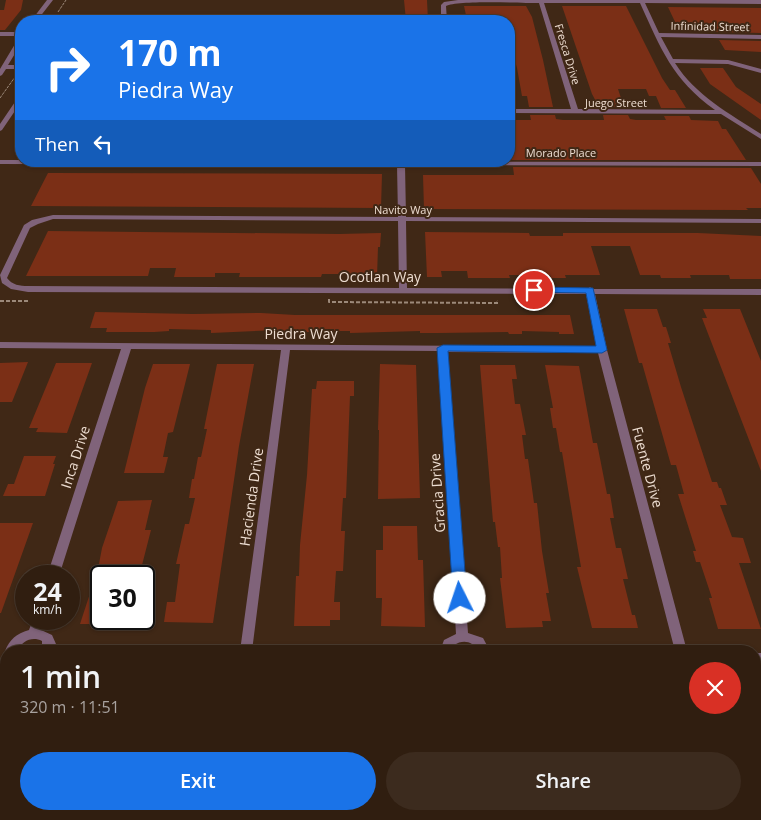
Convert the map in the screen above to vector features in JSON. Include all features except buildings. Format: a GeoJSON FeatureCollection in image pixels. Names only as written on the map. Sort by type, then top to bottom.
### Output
{"type":"FeatureCollection","features":[{"type":"Feature","properties":{"kind":"street"},"geometry":{"type":"LineString","coordinates":[[39,15],[50,0]]}},
{"type":"Feature","properties":{"kind":"street"},"geometry":{"type":"LineString","coordinates":[[443,15],[442,6],[446,3],[463,1],[761,2]]}},
{"type":"Feature","properties":{"kind":"street"},"geometry":{"type":"LineString","coordinates":[[641,1],[685,82],[723,112],[761,137]]}},
{"type":"Feature","properties":{"kind":"street","name":"Fresca Drive"},"geometry":{"type":"LineString","coordinates":[[541,2],[575,112]]}},
{"type":"Feature","properties":{"kind":"street"},"geometry":{"type":"LineString","coordinates":[[0,34],[15,34]]}},
{"type":"Feature","properties":{"kind":"street","name":"Infinidad Street"},"geometry":{"type":"LineString","coordinates":[[658,35],[761,37]]}},
{"type":"Feature","properties":{"kind":"street"},"geometry":{"type":"LineString","coordinates":[[1,72],[15,49]]}},
{"type":"Feature","properties":{"kind":"street"},"geometry":{"type":"LineString","coordinates":[[672,61],[728,62],[761,71]]}},
{"type":"Feature","properties":{"kind":"street"},"geometry":{"type":"LineString","coordinates":[[1,72],[15,68]]}},
{"type":"Feature","properties":{"kind":"street"},"geometry":{"type":"LineString","coordinates":[[0,129],[4,118],[15,104]]}},
{"type":"Feature","properties":{"kind":"street","name":"Juego Street"},"geometry":{"type":"LineString","coordinates":[[515,111],[723,112]]}},
{"type":"Feature","properties":{"kind":"street","name":"Morado Place"},"geometry":{"type":"LineString","coordinates":[[0,162],[15,162]]}},
{"type":"Feature","properties":{"kind":"street","name":"Morado Place"},"geometry":{"type":"LineString","coordinates":[[515,163],[761,164]]}},
{"type":"Feature","properties":{"kind":"street"},"geometry":{"type":"LineString","coordinates":[[401,167],[403,290]]}},
{"type":"Feature","properties":{"kind":"street","name":"Navito Way"},"geometry":{"type":"LineString","coordinates":[[5,283],[4,274],[27,227],[45,218],[761,221]]}},
{"type":"Feature","properties":{"kind":"street","name":"Ocotlan Way"},"geometry":{"type":"LineString","coordinates":[[5,283],[14,287],[28,289],[590,290],[759,295]]}},
{"type":"Feature","properties":{"kind":"street","name":"Fuente Drive"},"geometry":{"type":"LineString","coordinates":[[590,290],[602,350],[679,645]]}},
{"type":"Feature","properties":{"kind":"street","name":"Piedra Way"},"geometry":{"type":"LineString","coordinates":[[0,345],[602,350]]}},
{"type":"Feature","properties":{"kind":"street","name":"Inca Drive"},"geometry":{"type":"LineString","coordinates":[[56,565],[127,346]]}},
{"type":"Feature","properties":{"kind":"street","name":"Hacienda Drive"},"geometry":{"type":"LineString","coordinates":[[247,645],[286,347]]}},
{"type":"Feature","properties":{"kind":"street","name":"Gracia Drive"},"geometry":{"type":"LineString","coordinates":[[443,348],[462,636]]}},
{"type":"Feature","properties":{"kind":"street"},"geometry":{"type":"LineString","coordinates":[[34,634],[35,630]]}},
{"type":"Feature","properties":{"kind":"street"},"geometry":{"type":"LineString","coordinates":[[14,645],[21,637],[34,634],[40,634],[48,639],[50,645]]}},
{"type":"Feature","properties":{"kind":"street"},"geometry":{"type":"LineString","coordinates":[[448,645],[462,636],[475,639],[482,645]]}},
{"type":"Feature","properties":{"kind":"path"},"geometry":{"type":"LineString","coordinates":[[0,98],[15,76]]}},
{"type":"Feature","properties":{"kind":"route"},"geometry":{"type":"LineString","coordinates":[[460,598],[443,348],[602,350],[590,290],[534,290]]}}]}
